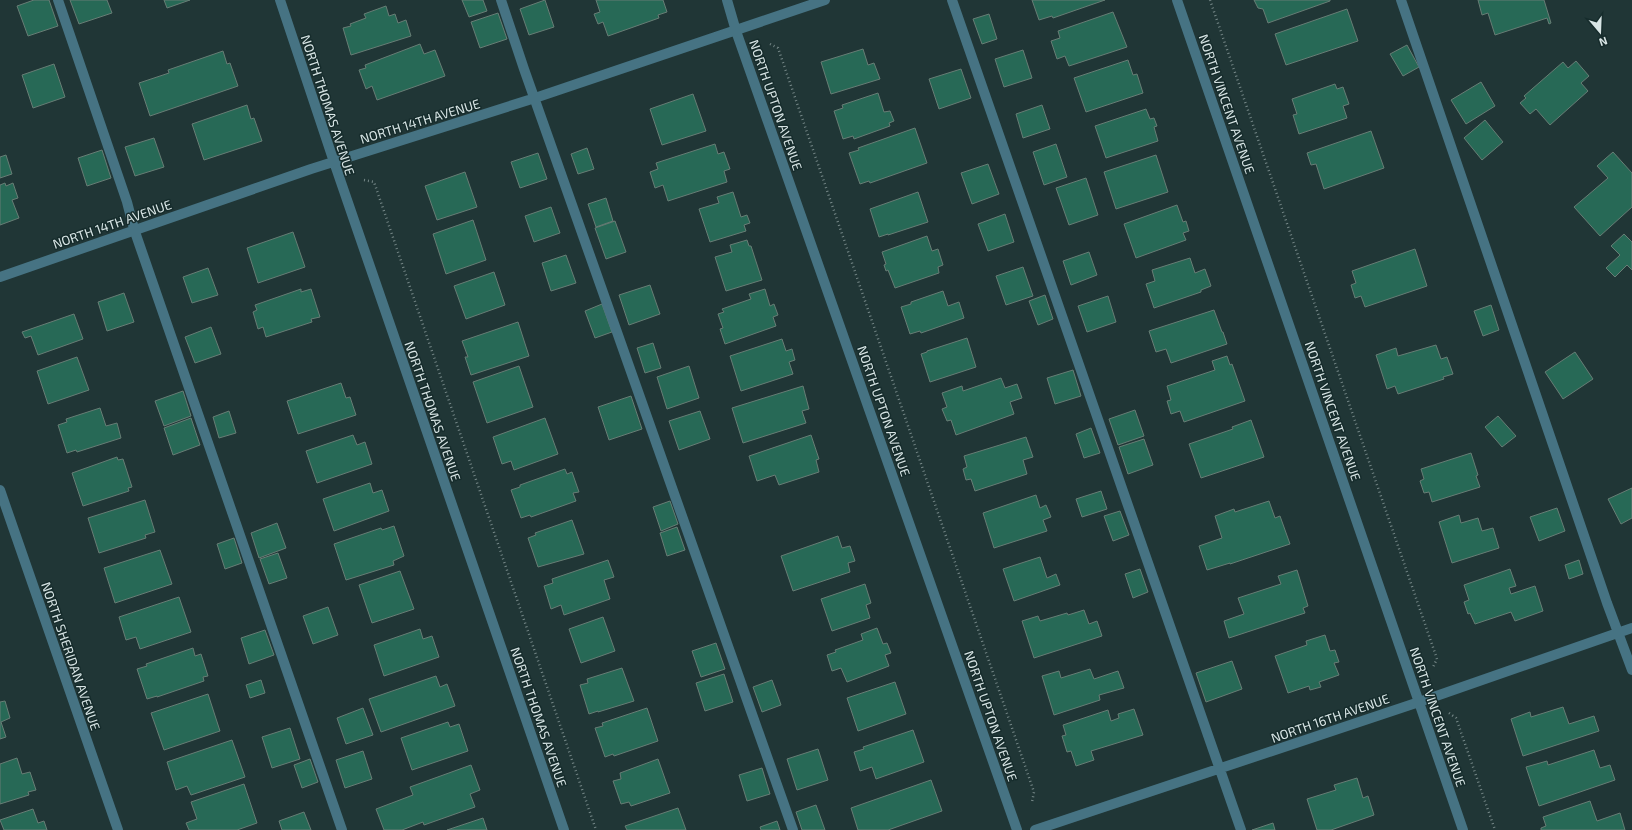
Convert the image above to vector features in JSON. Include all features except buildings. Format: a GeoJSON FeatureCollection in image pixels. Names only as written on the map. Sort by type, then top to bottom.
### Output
{"type":"FeatureCollection","features":[{"type":"Feature","properties":{"kind":"street"},"geometry":{"type":"LineString","coordinates":[[58,0],[127,202],[134,229],[342,830]]}},
{"type":"Feature","properties":{"kind":"street","name":"NORTH THOMAS AVENUE"},"geometry":{"type":"LineString","coordinates":[[280,0],[334,162],[564,830]]}},
{"type":"Feature","properties":{"kind":"street"},"geometry":{"type":"LineString","coordinates":[[501,0],[793,830]]}},
{"type":"Feature","properties":{"kind":"street","name":"NORTH UPTON AVENUE"},"geometry":{"type":"LineString","coordinates":[[727,0],[736,31],[1017,830]]}},
{"type":"Feature","properties":{"kind":"street","name":"NORTH 14TH AVENUE"},"geometry":{"type":"LineString","coordinates":[[0,277],[134,229],[334,162],[535,98],[826,0]]}},
{"type":"Feature","properties":{"kind":"street"},"geometry":{"type":"LineString","coordinates":[[952,0],[1241,830]]}},
{"type":"Feature","properties":{"kind":"street","name":"NORTH VINCENT AVENUE"},"geometry":{"type":"LineString","coordinates":[[1177,0],[1464,830]]}},
{"type":"Feature","properties":{"kind":"street"},"geometry":{"type":"LineString","coordinates":[[1401,0],[1604,595],[1632,670]]}},
{"type":"Feature","properties":{"kind":"street","name":"NORTH SHERIDAN AVENUE"},"geometry":{"type":"LineString","coordinates":[[0,490],[118,830]]}},
{"type":"Feature","properties":{"kind":"street","name":"NORTH 16TH AVENUE"},"geometry":{"type":"LineString","coordinates":[[1035,830],[1420,702],[1632,628]]}},
{"type":"Feature","properties":{"kind":"path"},"geometry":{"type":"LineString","coordinates":[[1210,0],[1437,659],[1433,667]]}},
{"type":"Feature","properties":{"kind":"path"},"geometry":{"type":"LineString","coordinates":[[770,44],[778,48],[781,55],[1034,792],[1032,802]]}},
{"type":"Feature","properties":{"kind":"path"},"geometry":{"type":"LineString","coordinates":[[364,180],[374,182],[596,830]]}},
{"type":"Feature","properties":{"kind":"path"},"geometry":{"type":"LineString","coordinates":[[1449,713],[1456,718],[1495,830]]}}]}
